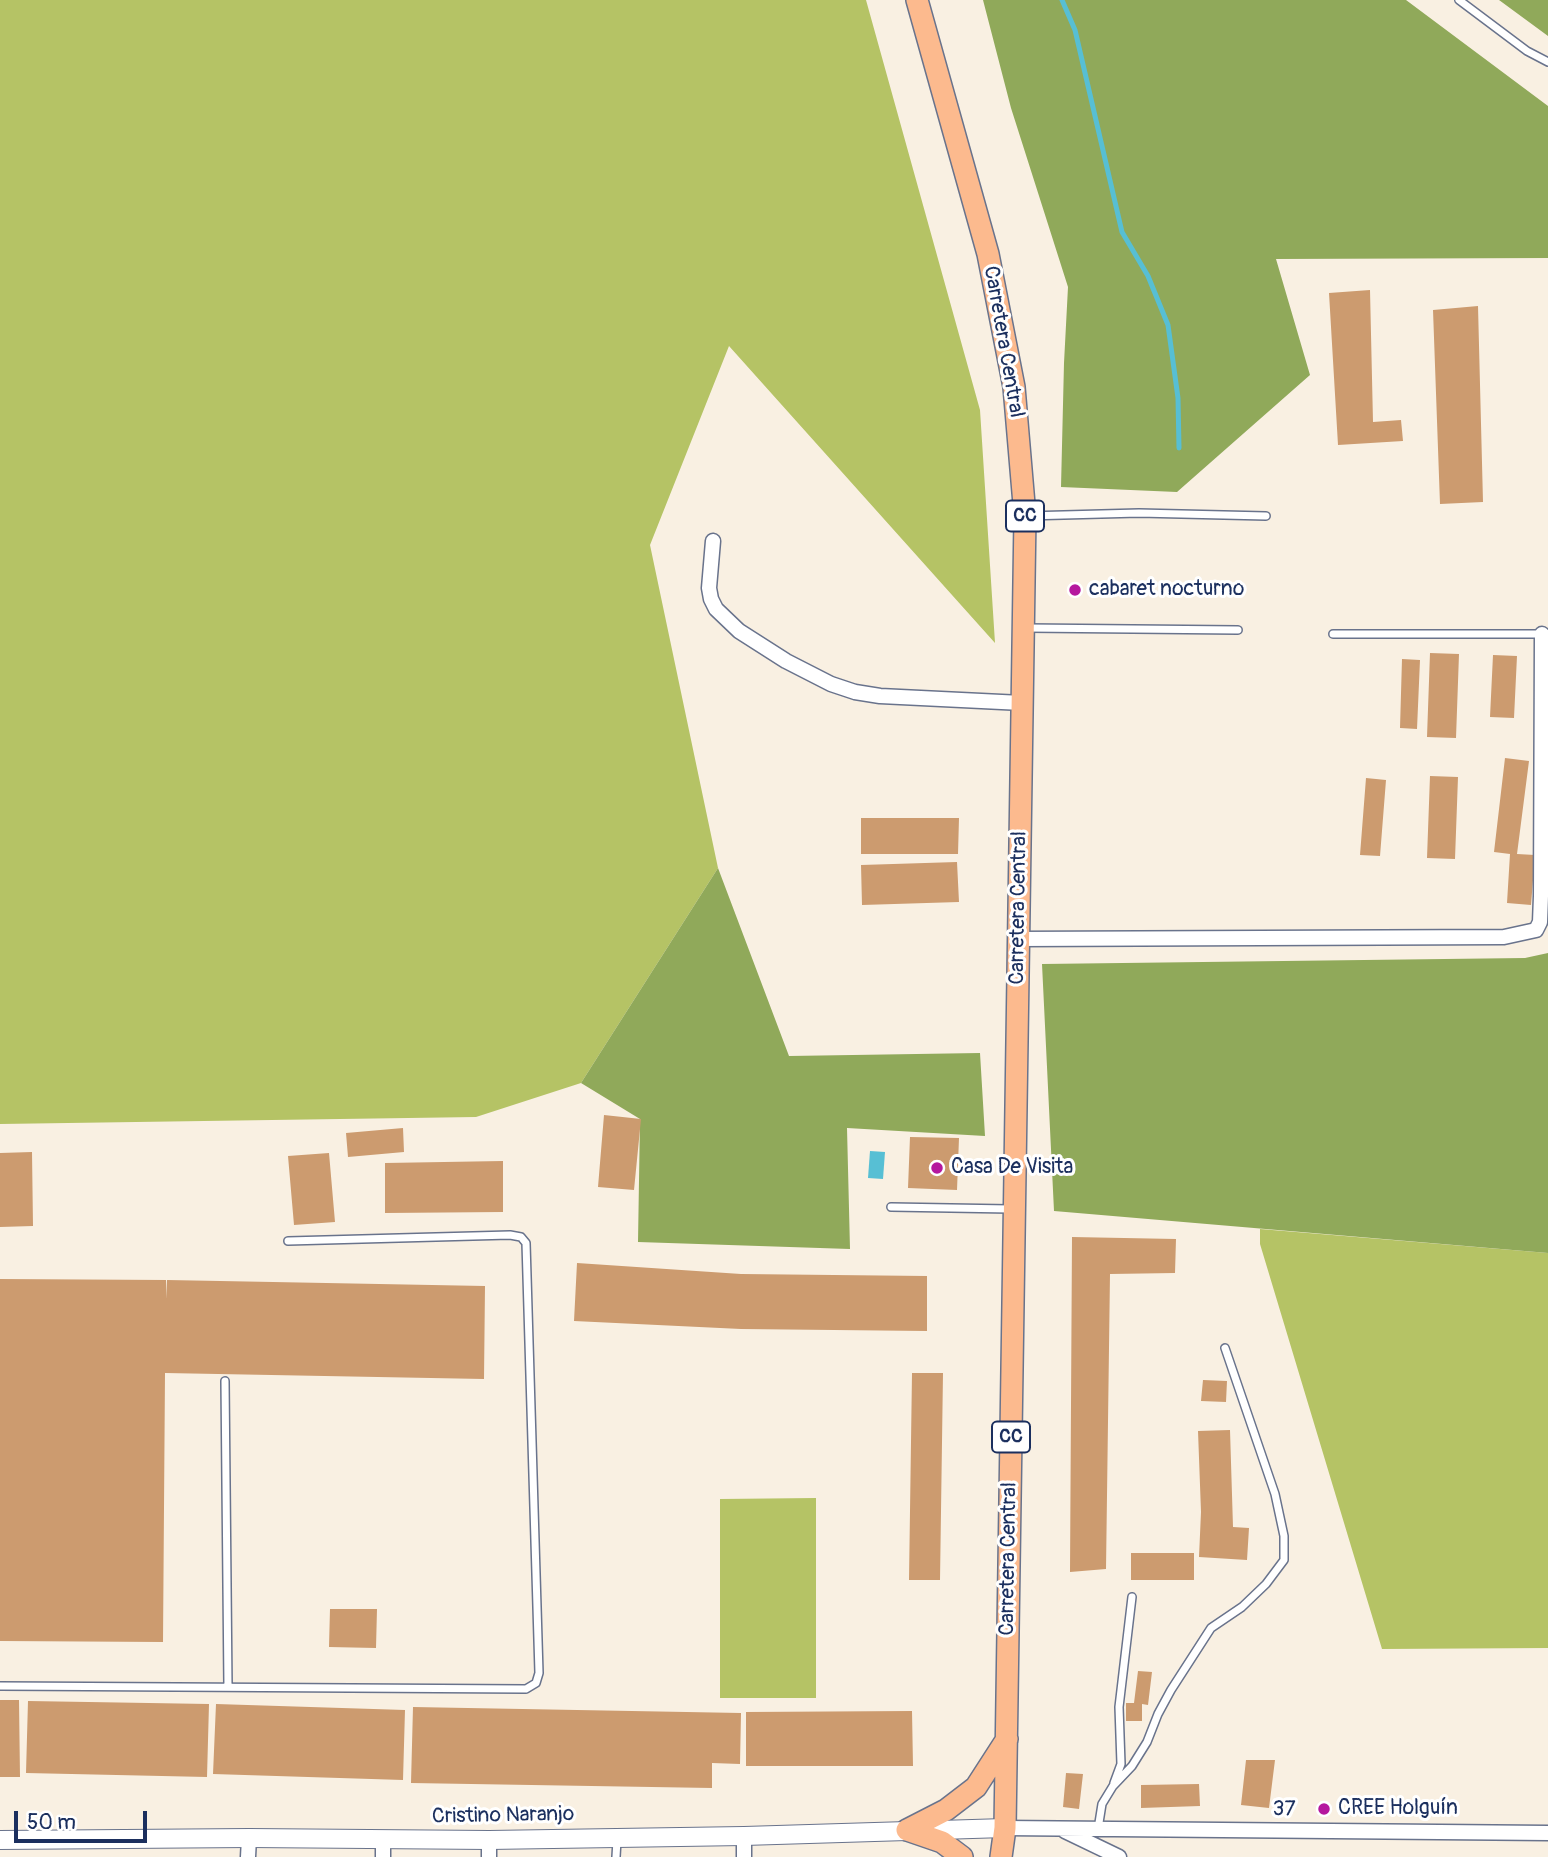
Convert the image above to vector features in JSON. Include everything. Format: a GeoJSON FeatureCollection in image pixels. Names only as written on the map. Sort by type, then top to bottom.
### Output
{"type":"FeatureCollection","features":[{"type":"Feature","properties":{"kind":"main road","name":"Carretera Central"},"geometry":{"type":"LineString","coordinates":[[917,0],[988,254],[1014,387],[1025,516],[1007,1739],[1005,1828],[1001,1857]]}},
{"type":"Feature","properties":{"kind":"main road"},"geometry":{"type":"LineString","coordinates":[[907,1830],[946,1810],[976,1787],[1007,1739]]}},
{"type":"Feature","properties":{"kind":"main road","name":"Carretera Central"},"geometry":{"type":"LineString","coordinates":[[1005,1828],[1012,1857]]}},
{"type":"Feature","properties":{"kind":"main road"},"geometry":{"type":"LineString","coordinates":[[907,1830],[942,1842],[962,1857]]}},
{"type":"Feature","properties":{"kind":"street"},"geometry":{"type":"LineString","coordinates":[[713,541],[709,588],[716,609],[738,631],[820,679],[856,692],[880,696],[1022,703]]}},
{"type":"Feature","properties":{"kind":"street"},"geometry":{"type":"LineString","coordinates":[[1018,939],[1504,937],[1536,930],[1540,922],[1541,896],[1542,634]]}},
{"type":"Feature","properties":{"kind":"street","name":"37"},"geometry":{"type":"LineString","coordinates":[[1005,1828],[1548,1833]]}},
{"type":"Feature","properties":{"kind":"street","name":"Cristino Naranjo"},"geometry":{"type":"LineString","coordinates":[[0,1840],[249,1838],[383,1848],[489,1848],[617,1838],[1005,1828]]}},
{"type":"Feature","properties":{"kind":"street","name":"37"},"geometry":{"type":"LineString","coordinates":[[1061,1829],[1119,1857]]}},
{"type":"Feature","properties":{"kind":"street"},"geometry":{"type":"LineString","coordinates":[[744,1836],[744,1857]]}},
{"type":"Feature","properties":{"kind":"street"},"geometry":{"type":"LineString","coordinates":[[248,1857],[249,1838]]}},
{"type":"Feature","properties":{"kind":"lane"},"geometry":{"type":"LineString","coordinates":[[1459,0],[1527,51],[1548,62]]}},
{"type":"Feature","properties":{"kind":"lane"},"geometry":{"type":"LineString","coordinates":[[1025,516],[1139,513],[1266,516]]}},
{"type":"Feature","properties":{"kind":"lane"},"geometry":{"type":"LineString","coordinates":[[1023,628],[1238,630]]}},
{"type":"Feature","properties":{"kind":"lane"},"geometry":{"type":"LineString","coordinates":[[1333,634],[1542,634]]}},
{"type":"Feature","properties":{"kind":"lane"},"geometry":{"type":"LineString","coordinates":[[891,1206],[1014,1209]]}},
{"type":"Feature","properties":{"kind":"lane"},"geometry":{"type":"LineString","coordinates":[[0,1686],[526,1689],[536,1683],[539,1673],[526,1243],[521,1237],[510,1235],[288,1241]]}},
{"type":"Feature","properties":{"kind":"lane"},"geometry":{"type":"LineString","coordinates":[[1113,1786],[1132,1766],[1147,1742],[1171,1690],[1212,1628],[1266,1584],[1284,1560],[1284,1536],[1275,1494],[1225,1348]]}},
{"type":"Feature","properties":{"kind":"lane"},"geometry":{"type":"LineString","coordinates":[[225,1381],[228,1688]]}},
{"type":"Feature","properties":{"kind":"lane"},"geometry":{"type":"LineString","coordinates":[[1098,1829],[1102,1804],[1113,1786],[1121,1764],[1119,1707],[1132,1597]]}},
{"type":"Feature","properties":{"kind":"lane"},"geometry":{"type":"LineString","coordinates":[[616,1857],[617,1838]]}},
{"type":"Feature","properties":{"kind":"green space"},"geometry":{"type":"Polygon","coordinates":[[[0,0],[866,0],[980,410],[995,643],[729,346],[650,545],[718,868],[581,1083],[476,1117],[0,1124],[0,0]]]}},
{"type":"Feature","properties":{"kind":"green space"},"geometry":{"type":"Polygon","coordinates":[[[983,0],[1406,0],[1548,106],[1548,258],[1276,259],[1310,375],[1177,492],[1061,487],[1068,287],[1011,108],[983,0]]]}},
{"type":"Feature","properties":{"kind":"green space"},"geometry":{"type":"Polygon","coordinates":[[[1499,0],[1548,0],[1548,36],[1499,0]]]}},
{"type":"Feature","properties":{"kind":"green space"},"geometry":{"type":"Polygon","coordinates":[[[718,868],[789,1056],[980,1053],[985,1136],[847,1128],[850,1249],[638,1242],[640,1119],[581,1083],[718,868]]]}},
{"type":"Feature","properties":{"kind":"green space"},"geometry":{"type":"Polygon","coordinates":[[[1548,953],[1548,1253],[1054,1211],[1042,964],[1525,958],[1548,953]]]}},
{"type":"Feature","properties":{"kind":"green space"},"geometry":{"type":"Polygon","coordinates":[[[1260,1229],[1548,1253],[1548,1648],[1382,1649],[1260,1244],[1260,1229]]]}},
{"type":"Feature","properties":{"kind":"green space"},"geometry":{"type":"Polygon","coordinates":[[[816,1498],[816,1698],[720,1698],[720,1499],[816,1498]]]}},
{"type":"Feature","properties":{"kind":"water"},"geometry":{"type":"Polygon","coordinates":[[[870,1151],[885,1152],[883,1179],[868,1178],[870,1151]]]}},
{"type":"Feature","properties":{"kind":"building"},"geometry":{"type":"Polygon","coordinates":[[[1370,290],[1373,422],[1401,420],[1403,441],[1338,445],[1329,293],[1370,290]]]}},
{"type":"Feature","properties":{"kind":"building"},"geometry":{"type":"Polygon","coordinates":[[[1478,306],[1483,502],[1440,504],[1433,310],[1478,306]]]}},
{"type":"Feature","properties":{"kind":"building"},"geometry":{"type":"Polygon","coordinates":[[[1430,653],[1459,654],[1456,738],[1427,737],[1430,653]]]}},
{"type":"Feature","properties":{"kind":"building"},"geometry":{"type":"Polygon","coordinates":[[[1493,655],[1517,656],[1514,718],[1490,717],[1493,655]]]}},
{"type":"Feature","properties":{"kind":"building"},"geometry":{"type":"Polygon","coordinates":[[[1402,659],[1420,660],[1417,729],[1400,728],[1402,659]]]}},
{"type":"Feature","properties":{"kind":"building"},"geometry":{"type":"Polygon","coordinates":[[[1505,758],[1529,761],[1517,854],[1535,855],[1531,905],[1507,903],[1510,854],[1494,852],[1505,758]]]}},
{"type":"Feature","properties":{"kind":"building"},"geometry":{"type":"Polygon","coordinates":[[[1430,776],[1458,777],[1455,859],[1427,858],[1430,776]]]}},
{"type":"Feature","properties":{"kind":"building"},"geometry":{"type":"Polygon","coordinates":[[[1366,778],[1386,780],[1380,856],[1360,855],[1366,778]]]}},
{"type":"Feature","properties":{"kind":"building"},"geometry":{"type":"Polygon","coordinates":[[[861,818],[959,818],[958,854],[861,854],[861,818]]]}},
{"type":"Feature","properties":{"kind":"building"},"geometry":{"type":"Polygon","coordinates":[[[957,862],[959,902],[862,905],[861,865],[957,862]]]}},
{"type":"Feature","properties":{"kind":"building"},"geometry":{"type":"Polygon","coordinates":[[[604,1115],[641,1119],[634,1190],[598,1187],[604,1115]]]}},
{"type":"Feature","properties":{"kind":"building"},"geometry":{"type":"Polygon","coordinates":[[[403,1128],[404,1152],[348,1157],[346,1133],[403,1128]]]}},
{"type":"Feature","properties":{"kind":"building"},"geometry":{"type":"Polygon","coordinates":[[[910,1137],[959,1138],[957,1190],[908,1188],[910,1137]]]}},
{"type":"Feature","properties":{"kind":"building"},"geometry":{"type":"Polygon","coordinates":[[[32,1152],[33,1226],[0,1227],[0,1153],[32,1152]]]}},
{"type":"Feature","properties":{"kind":"building"},"geometry":{"type":"Polygon","coordinates":[[[329,1153],[335,1222],[294,1225],[288,1156],[329,1153]]]}},
{"type":"Feature","properties":{"kind":"building"},"geometry":{"type":"Polygon","coordinates":[[[503,1161],[503,1212],[385,1213],[385,1163],[503,1161]]]}},
{"type":"Feature","properties":{"kind":"building"},"geometry":{"type":"Polygon","coordinates":[[[1072,1237],[1176,1239],[1175,1273],[1110,1274],[1106,1569],[1070,1572],[1072,1237]]]}},
{"type":"Feature","properties":{"kind":"building"},"geometry":{"type":"Polygon","coordinates":[[[577,1263],[741,1274],[927,1276],[927,1331],[741,1329],[574,1321],[577,1263]]]}},
{"type":"Feature","properties":{"kind":"building"},"geometry":{"type":"Polygon","coordinates":[[[0,1279],[166,1280],[167,1299],[167,1280],[485,1286],[484,1379],[165,1373],[163,1642],[0,1641],[0,1279]]]}},
{"type":"Feature","properties":{"kind":"building"},"geometry":{"type":"Polygon","coordinates":[[[912,1373],[943,1373],[940,1580],[909,1580],[912,1373]]]}},
{"type":"Feature","properties":{"kind":"building"},"geometry":{"type":"Polygon","coordinates":[[[1203,1380],[1227,1381],[1226,1402],[1201,1401],[1203,1380]]]}},
{"type":"Feature","properties":{"kind":"building"},"geometry":{"type":"Polygon","coordinates":[[[1230,1430],[1233,1527],[1249,1528],[1247,1560],[1199,1557],[1201,1512],[1198,1431],[1230,1430]]]}},
{"type":"Feature","properties":{"kind":"building"},"geometry":{"type":"Polygon","coordinates":[[[1131,1553],[1194,1553],[1194,1580],[1131,1580],[1131,1553]]]}},
{"type":"Feature","properties":{"kind":"building"},"geometry":{"type":"Polygon","coordinates":[[[330,1609],[377,1609],[376,1648],[329,1647],[330,1609]]]}},
{"type":"Feature","properties":{"kind":"building"},"geometry":{"type":"Polygon","coordinates":[[[1138,1671],[1152,1672],[1148,1705],[1142,1704],[1142,1721],[1126,1721],[1126,1703],[1134,1703],[1138,1671]]]}},
{"type":"Feature","properties":{"kind":"building"},"geometry":{"type":"Polygon","coordinates":[[[0,1700],[19,1700],[20,1777],[0,1777],[0,1700]]]}},
{"type":"Feature","properties":{"kind":"building"},"geometry":{"type":"Polygon","coordinates":[[[28,1701],[209,1704],[207,1777],[26,1773],[28,1701]]]}},
{"type":"Feature","properties":{"kind":"building"},"geometry":{"type":"Polygon","coordinates":[[[216,1704],[405,1710],[403,1780],[213,1774],[216,1704]]]}},
{"type":"Feature","properties":{"kind":"building"},"geometry":{"type":"Polygon","coordinates":[[[413,1707],[741,1713],[740,1764],[712,1763],[712,1788],[411,1783],[413,1707]]]}},
{"type":"Feature","properties":{"kind":"building"},"geometry":{"type":"Polygon","coordinates":[[[912,1711],[913,1766],[746,1766],[746,1712],[912,1711]]]}},
{"type":"Feature","properties":{"kind":"building"},"geometry":{"type":"Polygon","coordinates":[[[1246,1760],[1275,1760],[1269,1808],[1241,1805],[1246,1760]]]}},
{"type":"Feature","properties":{"kind":"building"},"geometry":{"type":"Polygon","coordinates":[[[1066,1773],[1083,1774],[1079,1809],[1063,1807],[1066,1773]]]}},
{"type":"Feature","properties":{"kind":"building"},"geometry":{"type":"Polygon","coordinates":[[[1199,1784],[1200,1806],[1141,1808],[1141,1785],[1199,1784]]]}},
{"type":"Feature","properties":{"kind":"waterway"},"geometry":{"type":"LineString","coordinates":[[1062,0],[1075,30],[1122,232],[1148,276],[1168,325],[1178,398],[1179,448]]}},
{"type":"Feature","properties":{"kind":"place","name":"cabaret nocturno"},"geometry":{"type":"Point","coordinates":[1075,590]}},
{"type":"Feature","properties":{"kind":"place","name":"Casa De Visita"},"geometry":{"type":"Point","coordinates":[937,1168]}},
{"type":"Feature","properties":{"kind":"place","name":"CREE Holguín"},"geometry":{"type":"Point","coordinates":[1324,1809]}}]}
